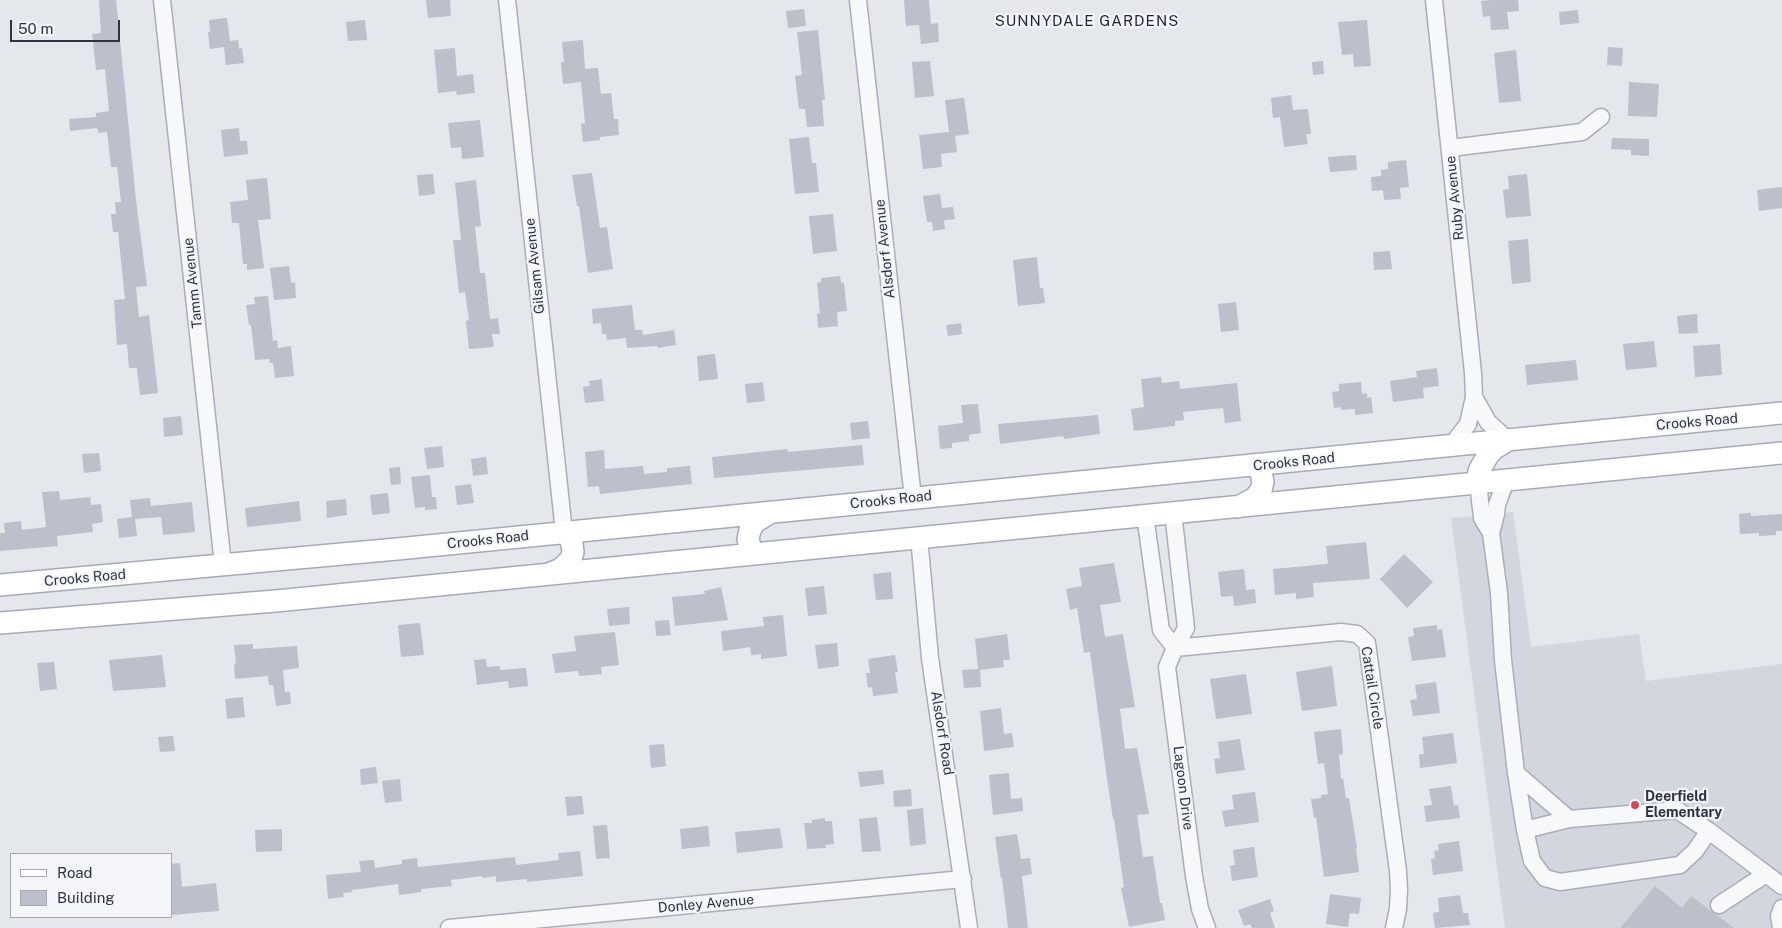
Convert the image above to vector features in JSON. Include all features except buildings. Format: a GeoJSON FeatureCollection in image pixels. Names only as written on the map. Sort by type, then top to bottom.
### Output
{"type":"FeatureCollection","features":[{"type":"Feature","properties":{"kind":"main road","name":"Crooks Road"},"geometry":{"type":"LineString","coordinates":[[4,589],[223,565],[1782,413]]}},
{"type":"Feature","properties":{"kind":"main road"},"geometry":{"type":"LineString","coordinates":[[1478,483],[1479,471],[1488,455],[1508,440]]}},
{"type":"Feature","properties":{"kind":"main road"},"geometry":{"type":"LineString","coordinates":[[0,621],[286,600],[1782,453]]}},
{"type":"Feature","properties":{"kind":"main road"},"geometry":{"type":"LineString","coordinates":[[1238,507],[1255,498],[1261,490],[1263,482],[1257,465]]}},
{"type":"Feature","properties":{"kind":"main road"},"geometry":{"type":"LineString","coordinates":[[752,554],[748,539],[750,530],[755,522],[771,512]]}},
{"type":"Feature","properties":{"kind":"main road"},"geometry":{"type":"LineString","coordinates":[[550,574],[561,569],[571,559],[573,552],[572,544],[564,532]]}},
{"type":"Feature","properties":{"kind":"street","name":"Tamm Avenue"},"geometry":{"type":"LineString","coordinates":[[162,0],[223,565]]}},
{"type":"Feature","properties":{"kind":"street","name":"Gilsam Avenue"},"geometry":{"type":"LineString","coordinates":[[507,0],[564,532]]}},
{"type":"Feature","properties":{"kind":"street","name":"Alsdorf Avenue"},"geometry":{"type":"LineString","coordinates":[[858,0],[913,498]]}},
{"type":"Feature","properties":{"kind":"street","name":"Ruby Avenue"},"geometry":{"type":"LineString","coordinates":[[1434,0],[1473,372],[1474,397],[1468,424],[1451,446]]}},
{"type":"Feature","properties":{"kind":"street"},"geometry":{"type":"LineString","coordinates":[[1450,148],[1582,132],[1601,117]]}},
{"type":"Feature","properties":{"kind":"street","name":"Ruby Avenue"},"geometry":{"type":"LineString","coordinates":[[1474,397],[1488,422],[1508,440]]}},
{"type":"Feature","properties":{"kind":"street"},"geometry":{"type":"LineString","coordinates":[[1491,533],[1501,490],[1506,480]]}},
{"type":"Feature","properties":{"kind":"street"},"geometry":{"type":"LineString","coordinates":[[1478,483],[1482,518],[1491,533],[1500,593],[1503,660],[1516,773],[1532,861],[1545,878],[1560,882],[1680,865],[1695,851],[1709,831]]}},
{"type":"Feature","properties":{"kind":"street","name":"Lagoon Drive"},"geometry":{"type":"LineString","coordinates":[[1173,512],[1186,628],[1167,667],[1194,876],[1200,908],[1207,928]]}},
{"type":"Feature","properties":{"kind":"street"},"geometry":{"type":"LineString","coordinates":[[1146,515],[1161,630],[1175,648]]}},
{"type":"Feature","properties":{"kind":"street","name":"Alsdorf Road"},"geometry":{"type":"LineString","coordinates":[[919,537],[930,658],[969,928]]}},
{"type":"Feature","properties":{"kind":"street","name":"Cattail Circle"},"geometry":{"type":"LineString","coordinates":[[1175,648],[1341,632],[1357,634],[1367,643],[1398,871],[1399,900],[1394,928]]}},
{"type":"Feature","properties":{"kind":"street"},"geometry":{"type":"LineString","coordinates":[[1516,773],[1569,819]]}},
{"type":"Feature","properties":{"kind":"street"},"geometry":{"type":"LineString","coordinates":[[1525,830],[1569,819],[1677,810],[1709,831],[1782,886]]}},
{"type":"Feature","properties":{"kind":"street"},"geometry":{"type":"LineString","coordinates":[[1719,905],[1766,874]]}},
{"type":"Feature","properties":{"kind":"street","name":"Donley Avenue"},"geometry":{"type":"LineString","coordinates":[[450,928],[963,879]]}},
{"type":"Feature","properties":{"kind":"street"},"geometry":{"type":"LineString","coordinates":[[1780,928],[1779,916],[1782,908]]}},
{"type":"Feature","properties":{"kind":"shaded area","name":"Deerfield Elementary"},"geometry":{"type":"Polygon","coordinates":[[[1513,512],[1531,647],[1639,634],[1646,681],[1782,664],[1782,928],[1505,928],[1451,518],[1513,512]]]}},
{"type":"Feature","properties":{"kind":"place","name":"Deerfield Elementary"},"geometry":{"type":"Point","coordinates":[1635,805]}},
{"type":"Feature","properties":{"kind":"district","name":"SUNNYDALE GARDENS"},"geometry":{"type":"Point","coordinates":[1087,21]}}]}
